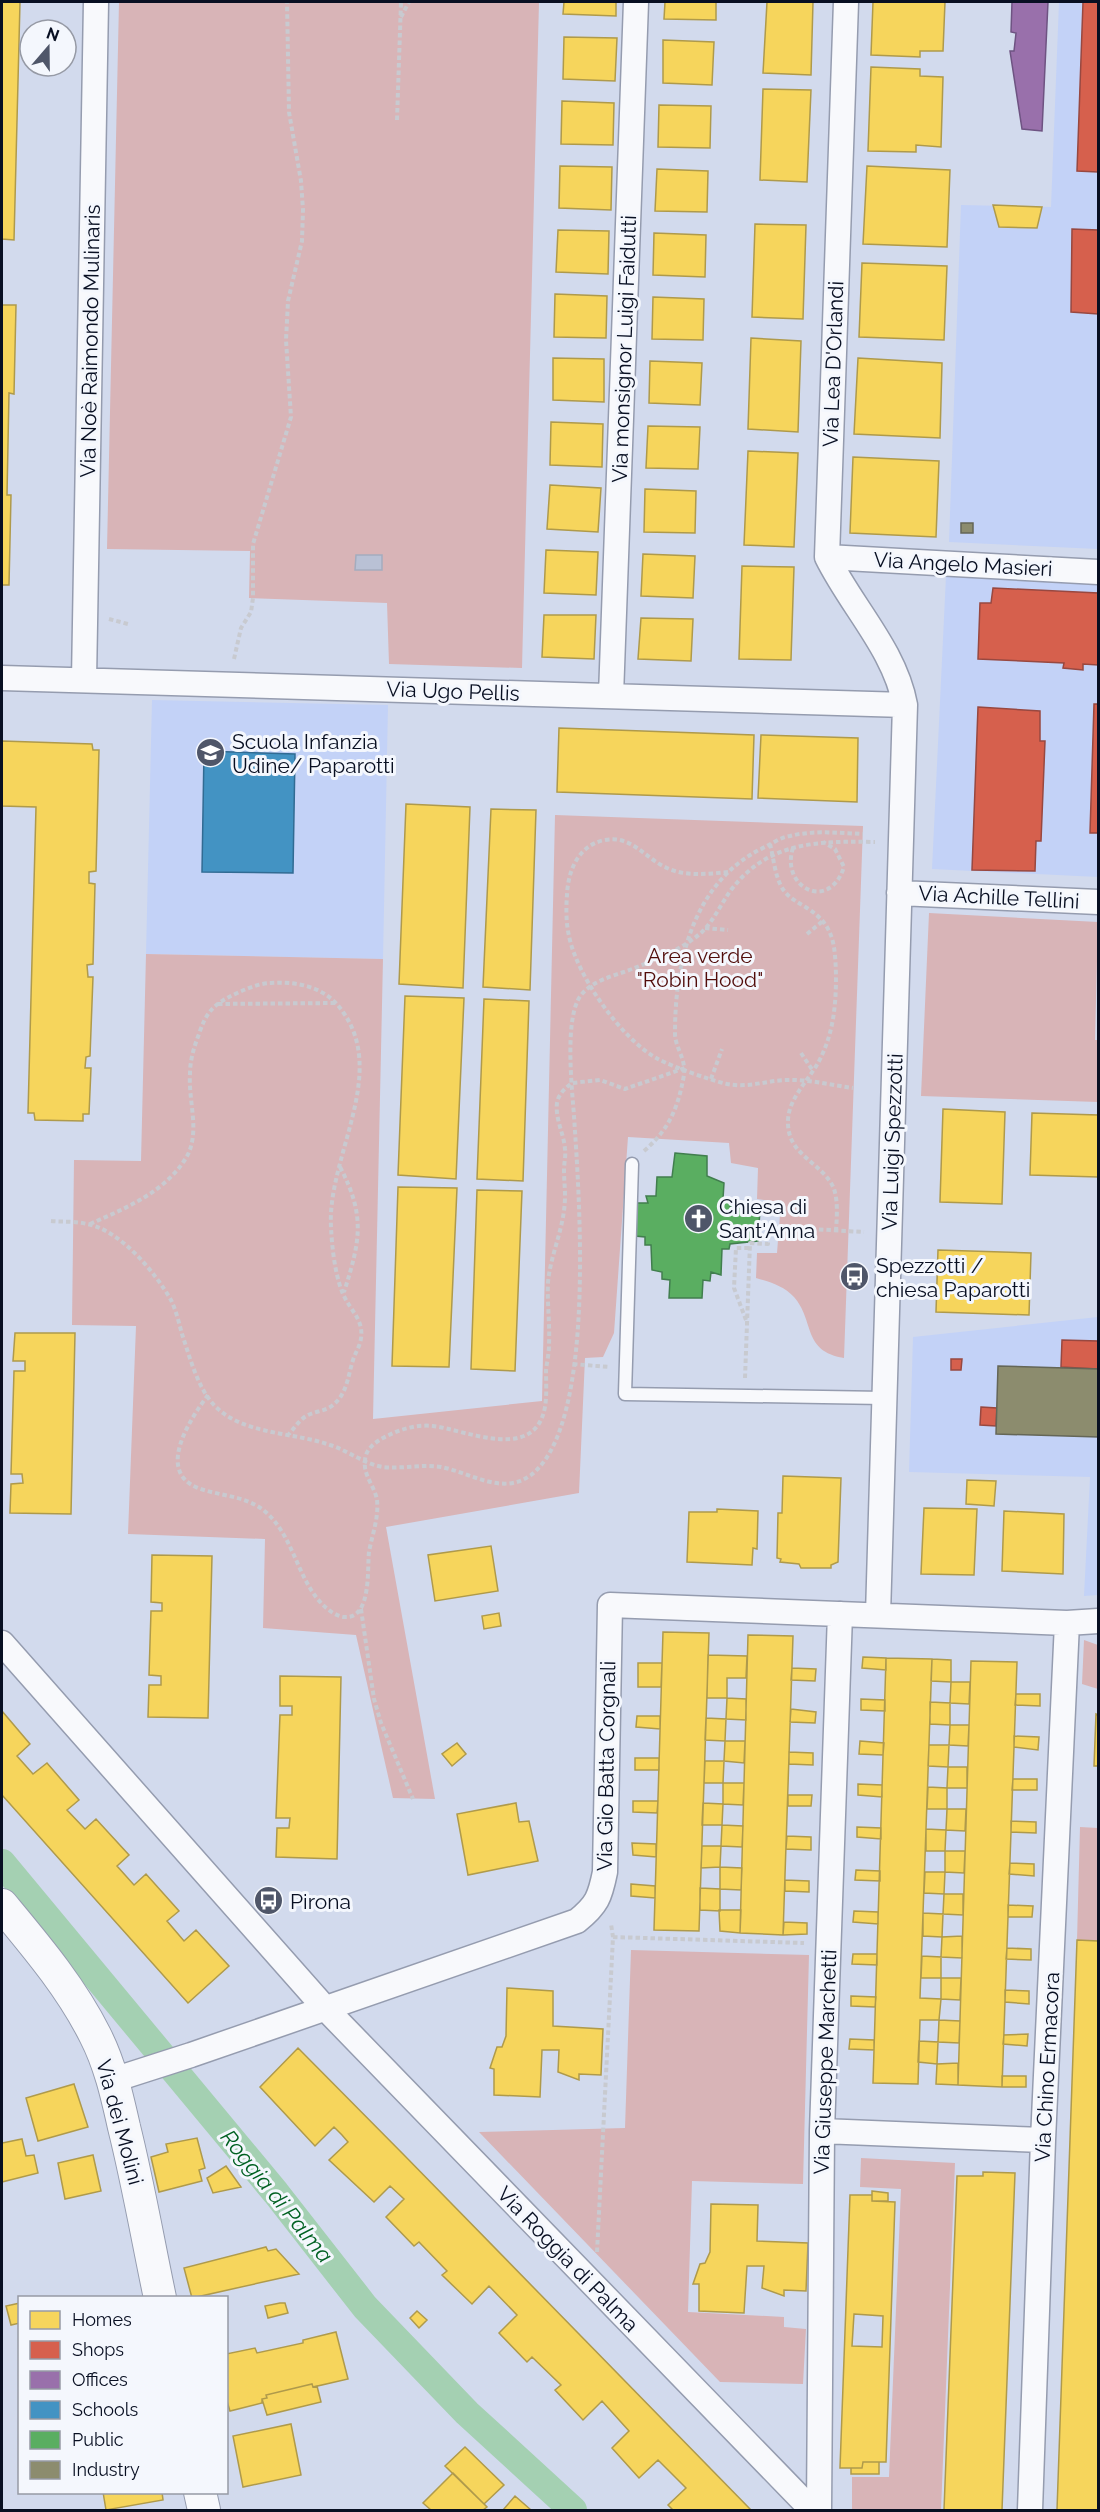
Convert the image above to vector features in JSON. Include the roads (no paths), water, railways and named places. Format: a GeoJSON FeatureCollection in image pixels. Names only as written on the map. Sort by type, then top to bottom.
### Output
{"type":"FeatureCollection","features":[{"type":"Feature","properties":{"kind":"street","name":"Via Noè Raimondo Mulinaris"},"geometry":{"type":"LineString","coordinates":[[84,680],[96,2]]}},
{"type":"Feature","properties":{"kind":"street","name":"Via monsignor Luigi Faidutti"},"geometry":{"type":"LineString","coordinates":[[611,696],[636,2]]}},
{"type":"Feature","properties":{"kind":"street","name":"Via Lea D'Orlandi"},"geometry":{"type":"LineString","coordinates":[[826,557],[846,2]]}},
{"type":"Feature","properties":{"kind":"street","name":"Via Angelo Masieri"},"geometry":{"type":"LineString","coordinates":[[826,557],[1098,572]]}},
{"type":"Feature","properties":{"kind":"street"},"geometry":{"type":"LineString","coordinates":[[826,557],[891,663],[902,687],[904,705]]}},
{"type":"Feature","properties":{"kind":"street","name":"Via Ugo Pellis"},"geometry":{"type":"LineString","coordinates":[[2,678],[904,705]]}},
{"type":"Feature","properties":{"kind":"street","name":"Via Luigi Spezzotti"},"geometry":{"type":"LineString","coordinates":[[878,1616],[904,705]]}},
{"type":"Feature","properties":{"kind":"street","name":"Via Achille Tellini"},"geometry":{"type":"LineString","coordinates":[[899,893],[1098,902]]}},
{"type":"Feature","properties":{"kind":"street","name":"Via Gio Batta Corgnali"},"geometry":{"type":"LineString","coordinates":[[121,2078],[576,1921],[598,1901],[605,1872],[610,1605],[1067,1623],[1098,1621]]}},
{"type":"Feature","properties":{"kind":"street","name":"Via Giuseppe Marchetti"},"geometry":{"type":"LineString","coordinates":[[819,2511],[822,2131],[840,1614]]}},
{"type":"Feature","properties":{"kind":"street","name":"Via Gio Batta Corgnali"},"geometry":{"type":"LineString","coordinates":[[1067,1623],[1098,1634]]}},
{"type":"Feature","properties":{"kind":"street","name":"Via Chino Ermacora"},"geometry":{"type":"LineString","coordinates":[[1030,2511],[1043,2140],[1067,1623]]}},
{"type":"Feature","properties":{"kind":"street","name":"Via Roggia di Palma"},"geometry":{"type":"LineString","coordinates":[[2,1643],[324,2007],[812,2511]]}},
{"type":"Feature","properties":{"kind":"street","name":"Via dei Molini"},"geometry":{"type":"LineString","coordinates":[[2,1905],[75,1999],[121,2078],[133,2162],[160,2296]]}},
{"type":"Feature","properties":{"kind":"street"},"geometry":{"type":"LineString","coordinates":[[822,2131],[1043,2140]]}},
{"type":"Feature","properties":{"kind":"street"},"geometry":{"type":"LineString","coordinates":[[200,2494],[204,2511]]}},
{"type":"Feature","properties":{"kind":"lane"},"geometry":{"type":"LineString","coordinates":[[632,1164],[625,1394],[884,1398]]}},
{"type":"Feature","properties":{"kind":"waterway","name":"Roggia di Palma"},"geometry":{"type":"LineString","coordinates":[[2,1863],[276,2193],[365,2307],[467,2413],[573,2510]]}},
{"type":"Feature","properties":{"kind":"place","name":"Scuola Infanzia Udine/ Paparotti"},"geometry":{"type":"Point","coordinates":[211,753]}},
{"type":"Feature","properties":{"kind":"place","name":"Chiesa di Sant'Anna"},"geometry":{"type":"Point","coordinates":[698,1218]}},
{"type":"Feature","properties":{"kind":"place","name":"Spezzotti / chiesa Paparotti"},"geometry":{"type":"Point","coordinates":[855,1277]}},
{"type":"Feature","properties":{"kind":"place","name":"Pirona"},"geometry":{"type":"Point","coordinates":[269,1901]}},
{"type":"Feature","properties":{"kind":"park label","name":"Area verde \"Robin Hood\""},"geometry":{"type":"Point","coordinates":[700,967]}}]}
